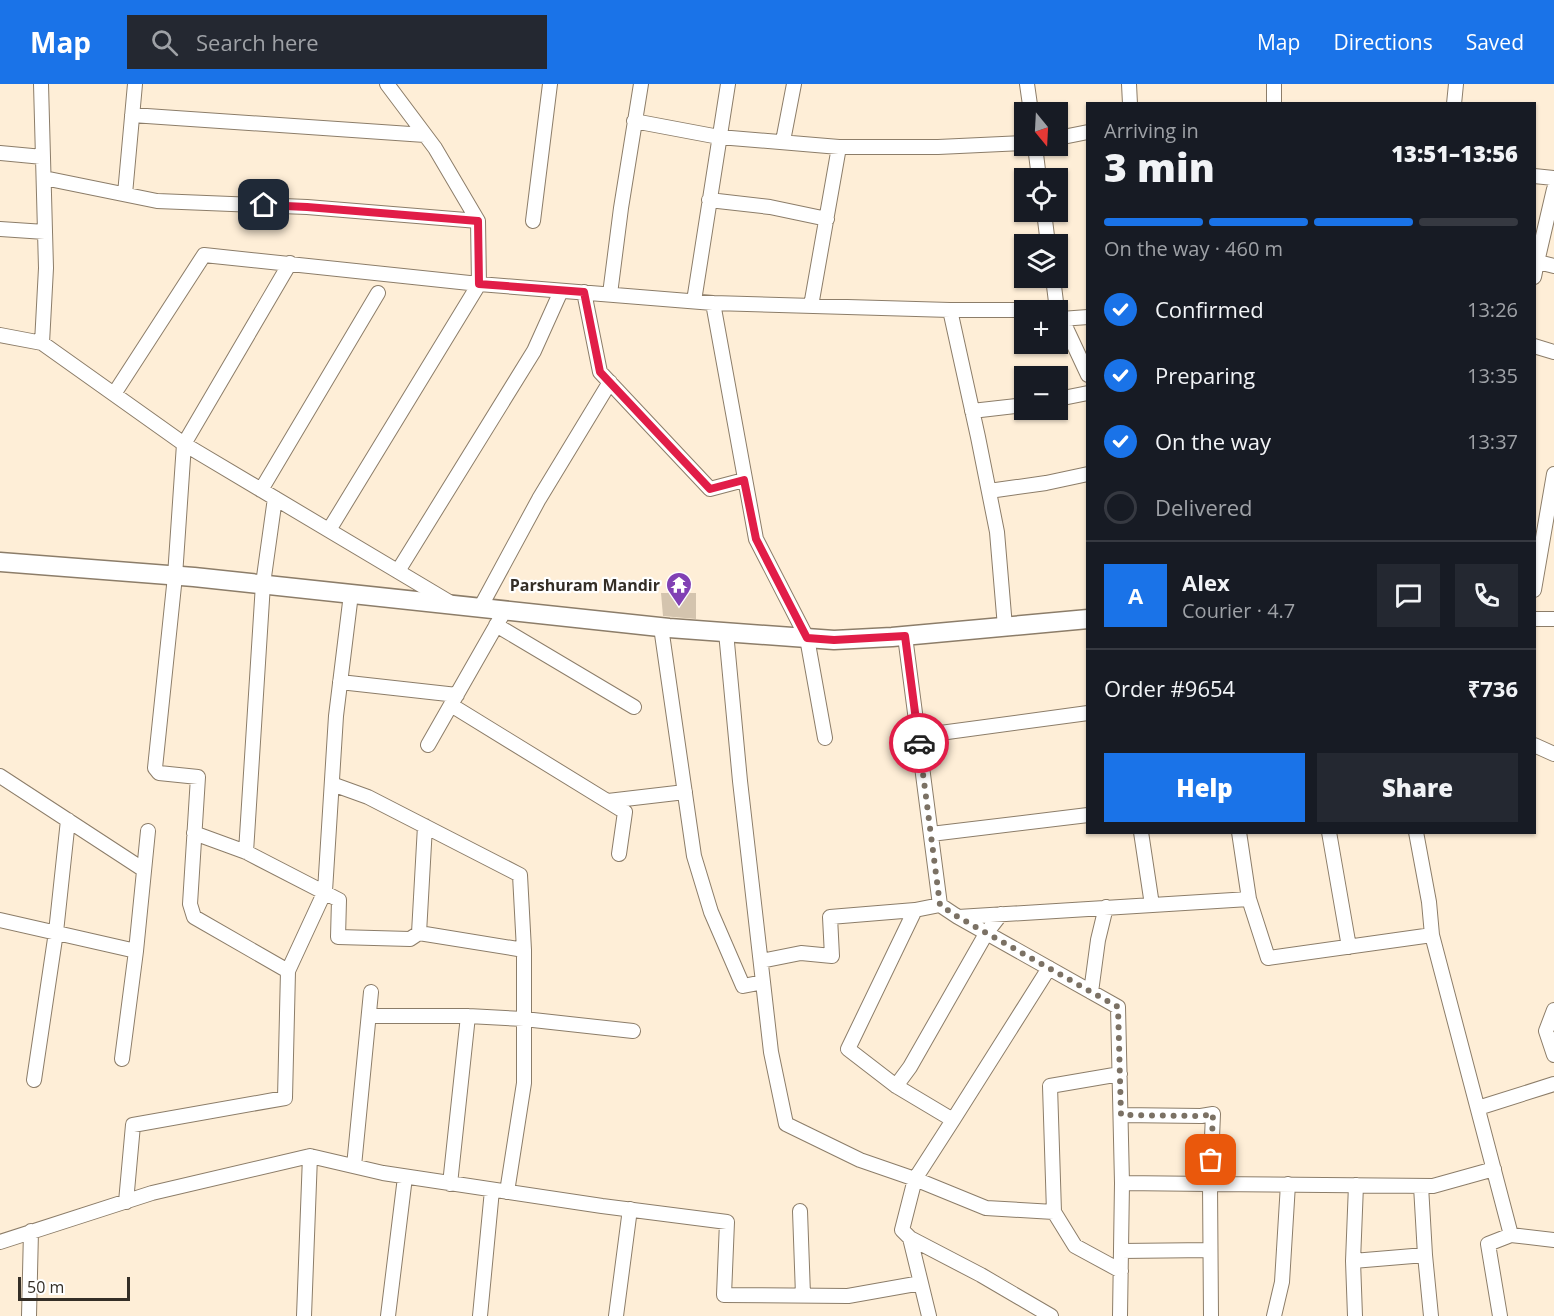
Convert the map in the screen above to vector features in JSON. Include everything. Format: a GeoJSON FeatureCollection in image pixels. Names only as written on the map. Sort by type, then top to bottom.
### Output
{"type":"FeatureCollection","features":[{"type":"Feature","properties":{"kind":"street"},"geometry":{"type":"LineString","coordinates":[[41,84],[46,268],[42,343]]}},
{"type":"Feature","properties":{"kind":"street"},"geometry":{"type":"LineString","coordinates":[[125,195],[135,84]]}},
{"type":"Feature","properties":{"kind":"street"},"geometry":{"type":"LineString","coordinates":[[329,530],[479,284],[478,221],[435,148],[387,84]]}},
{"type":"Feature","properties":{"kind":"street"},"geometry":{"type":"LineString","coordinates":[[532,221],[550,84]]}},
{"type":"Feature","properties":{"kind":"street"},"geometry":{"type":"LineString","coordinates":[[610,294],[640,84]]}},
{"type":"Feature","properties":{"kind":"street"},"geometry":{"type":"LineString","coordinates":[[694,301],[728,84]]}},
{"type":"Feature","properties":{"kind":"street"},"geometry":{"type":"LineString","coordinates":[[783,141],[794,84]]}},
{"type":"Feature","properties":{"kind":"street"},"geometry":{"type":"LineString","coordinates":[[1027,84],[1030,102]]}},
{"type":"Feature","properties":{"kind":"street"},"geometry":{"type":"LineString","coordinates":[[1129,84],[1130,102]]}},
{"type":"Feature","properties":{"kind":"street"},"geometry":{"type":"LineString","coordinates":[[1274,102],[1277,84]]}},
{"type":"Feature","properties":{"kind":"street"},"geometry":{"type":"LineString","coordinates":[[1454,102],[1456,84]]}},
{"type":"Feature","properties":{"kind":"street"},"geometry":{"type":"LineString","coordinates":[[132,116],[425,135]]}},
{"type":"Feature","properties":{"kind":"street"},"geometry":{"type":"LineString","coordinates":[[634,121],[719,136],[839,147],[938,147],[1014,143]]}},
{"type":"Feature","properties":{"kind":"street"},"geometry":{"type":"LineString","coordinates":[[1068,136],[1086,132]]}},
{"type":"Feature","properties":{"kind":"street"},"geometry":{"type":"LineString","coordinates":[[811,306],[839,147]]}},
{"type":"Feature","properties":{"kind":"street"},"geometry":{"type":"LineString","coordinates":[[0,153],[43,157]]}},
{"type":"Feature","properties":{"kind":"street"},"geometry":{"type":"LineString","coordinates":[[1536,176],[1554,178]]}},
{"type":"Feature","properties":{"kind":"street"},"geometry":{"type":"LineString","coordinates":[[44,178],[157,201],[307,207],[478,221]]}},
{"type":"Feature","properties":{"kind":"street"},"geometry":{"type":"LineString","coordinates":[[1554,189],[1536,262],[1554,267]]}},
{"type":"Feature","properties":{"kind":"street"},"geometry":{"type":"LineString","coordinates":[[710,200],[770,207],[827,219]]}},
{"type":"Feature","properties":{"kind":"street"},"geometry":{"type":"LineString","coordinates":[[0,229],[45,231]]}},
{"type":"Feature","properties":{"kind":"street"},"geometry":{"type":"LineString","coordinates":[[114,394],[204,255],[479,284],[713,303],[1014,312]]}},
{"type":"Feature","properties":{"kind":"street"},"geometry":{"type":"LineString","coordinates":[[288,971],[194,917],[190,904],[198,777],[159,773],[155,768],[175,576],[184,444],[290,263]]}},
{"type":"Feature","properties":{"kind":"street"},"geometry":{"type":"LineString","coordinates":[[398,571],[534,351],[561,291]]}},
{"type":"Feature","properties":{"kind":"street"},"geometry":{"type":"LineString","coordinates":[[584,292],[600,372],[710,489],[744,480]]}},
{"type":"Feature","properties":{"kind":"street"},"geometry":{"type":"LineString","coordinates":[[261,490],[378,293]]}},
{"type":"Feature","properties":{"kind":"street"},"geometry":{"type":"LineString","coordinates":[[713,303],[756,539],[807,638],[825,738]]}},
{"type":"Feature","properties":{"kind":"street"},"geometry":{"type":"LineString","coordinates":[[950,310],[997,532],[1005,627]]}},
{"type":"Feature","properties":{"kind":"street"},"geometry":{"type":"LineString","coordinates":[[1068,314],[1086,317]]}},
{"type":"Feature","properties":{"kind":"street"},"geometry":{"type":"LineString","coordinates":[[1068,334],[1086,371]]}},
{"type":"Feature","properties":{"kind":"street"},"geometry":{"type":"LineString","coordinates":[[0,335],[42,343],[184,444],[455,605]]}},
{"type":"Feature","properties":{"kind":"street"},"geometry":{"type":"LineString","coordinates":[[1536,346],[1554,351]]}},
{"type":"Feature","properties":{"kind":"street"},"geometry":{"type":"LineString","coordinates":[[480,608],[539,499],[610,382]]}},
{"type":"Feature","properties":{"kind":"street"},"geometry":{"type":"LineString","coordinates":[[1068,397],[1086,393]]}},
{"type":"Feature","properties":{"kind":"street"},"geometry":{"type":"LineString","coordinates":[[972,411],[1014,406]]}},
{"type":"Feature","properties":{"kind":"street"},"geometry":{"type":"LineString","coordinates":[[988,491],[1086,474]]}},
{"type":"Feature","properties":{"kind":"street"},"geometry":{"type":"LineString","coordinates":[[1536,578],[1554,474]]}},
{"type":"Feature","properties":{"kind":"street"},"geometry":{"type":"LineString","coordinates":[[246,852],[263,584],[275,498]]}},
{"type":"Feature","properties":{"kind":"street"},"geometry":{"type":"LineString","coordinates":[[0,562],[263,584],[480,608],[500,618],[634,707]]}},
{"type":"Feature","properties":{"kind":"street"},"geometry":{"type":"LineString","coordinates":[[126,1202],[133,1125],[285,1098],[288,971],[325,891],[336,716],[351,594]]}},
{"type":"Feature","properties":{"kind":"street"},"geometry":{"type":"LineString","coordinates":[[500,618],[834,640],[905,636],[1086,619]]}},
{"type":"Feature","properties":{"kind":"street"},"geometry":{"type":"LineString","coordinates":[[428,745],[500,618]]}},
{"type":"Feature","properties":{"kind":"street"},"geometry":{"type":"LineString","coordinates":[[1536,619],[1554,619]]}},
{"type":"Feature","properties":{"kind":"street"},"geometry":{"type":"LineString","coordinates":[[661,627],[694,855],[711,912],[743,986],[763,982]]}},
{"type":"Feature","properties":{"kind":"street"},"geometry":{"type":"LineString","coordinates":[[726,632],[740,781],[771,1052],[786,1124],[860,1160],[915,1179],[986,1208],[1053,1212]]}},
{"type":"Feature","properties":{"kind":"street"},"geometry":{"type":"LineString","coordinates":[[905,636],[940,905]]}},
{"type":"Feature","properties":{"kind":"street"},"geometry":{"type":"LineString","coordinates":[[340,682],[454,700],[625,812],[619,854]]}},
{"type":"Feature","properties":{"kind":"street"},"geometry":{"type":"LineString","coordinates":[[918,736],[1086,713]]}},
{"type":"Feature","properties":{"kind":"street"},"geometry":{"type":"LineString","coordinates":[[1536,746],[1554,754]]}},
{"type":"Feature","properties":{"kind":"street"},"geometry":{"type":"LineString","coordinates":[[0,776],[144,870]]}},
{"type":"Feature","properties":{"kind":"street"},"geometry":{"type":"LineString","coordinates":[[332,784],[368,797],[520,875],[524,950],[524,1083],[507,1192]]}},
{"type":"Feature","properties":{"kind":"street"},"geometry":{"type":"LineString","coordinates":[[608,801],[685,792]]}},
{"type":"Feature","properties":{"kind":"street"},"geometry":{"type":"LineString","coordinates":[[931,834],[1086,815]]}},
{"type":"Feature","properties":{"kind":"street"},"geometry":{"type":"LineString","coordinates":[[34,1080],[56,932],[68,820]]}},
{"type":"Feature","properties":{"kind":"street"},"geometry":{"type":"LineString","coordinates":[[419,933],[425,826]]}},
{"type":"Feature","properties":{"kind":"street"},"geometry":{"type":"LineString","coordinates":[[122,1059],[148,831]]}},
{"type":"Feature","properties":{"kind":"street"},"geometry":{"type":"LineString","coordinates":[[194,833],[246,852],[339,900],[338,937],[410,939],[419,933],[524,950]]}},
{"type":"Feature","properties":{"kind":"street"},"geometry":{"type":"LineString","coordinates":[[1141,834],[1152,905]]}},
{"type":"Feature","properties":{"kind":"street"},"geometry":{"type":"LineString","coordinates":[[1239,834],[1249,899],[1268,958],[1432,935]]}},
{"type":"Feature","properties":{"kind":"street"},"geometry":{"type":"LineString","coordinates":[[1329,834],[1349,947]]}},
{"type":"Feature","properties":{"kind":"street"},"geometry":{"type":"LineString","coordinates":[[1416,834],[1429,902],[1432,935],[1511,1235]]}},
{"type":"Feature","properties":{"kind":"street"},"geometry":{"type":"LineString","coordinates":[[958,917],[1249,899]]}},
{"type":"Feature","properties":{"kind":"street"},"geometry":{"type":"LineString","coordinates":[[761,961],[801,953],[832,956],[830,917],[915,910],[940,905],[1118,1007],[1122,1183],[1120,1316]]}},
{"type":"Feature","properties":{"kind":"street"},"geometry":{"type":"LineString","coordinates":[[1091,992],[1098,940],[1107,908]]}},
{"type":"Feature","properties":{"kind":"street"},"geometry":{"type":"LineString","coordinates":[[915,910],[848,1049],[896,1086],[953,1120]]}},
{"type":"Feature","properties":{"kind":"street"},"geometry":{"type":"LineString","coordinates":[[896,1086],[910,1067],[987,933],[1001,914]]}},
{"type":"Feature","properties":{"kind":"street"},"geometry":{"type":"LineString","coordinates":[[0,920],[136,951]]}},
{"type":"Feature","properties":{"kind":"street"},"geometry":{"type":"LineString","coordinates":[[1046,1315],[981,1275],[910,1238],[902,1230],[915,1179],[1049,968]]}},
{"type":"Feature","properties":{"kind":"street"},"geometry":{"type":"LineString","coordinates":[[354,1166],[371,992]]}},
{"type":"Feature","properties":{"kind":"street"},"geometry":{"type":"LineString","coordinates":[[1554,1010],[1546,1031],[1554,1055]]}},
{"type":"Feature","properties":{"kind":"street"},"geometry":{"type":"LineString","coordinates":[[369,1016],[468,1016],[633,1030]]}},
{"type":"Feature","properties":{"kind":"street"},"geometry":{"type":"LineString","coordinates":[[450,1184],[468,1016]]}},
{"type":"Feature","properties":{"kind":"street"},"geometry":{"type":"LineString","coordinates":[[1120,1074],[1050,1086],[1053,1212],[1075,1246],[1121,1271]]}},
{"type":"Feature","properties":{"kind":"street"},"geometry":{"type":"LineString","coordinates":[[1478,1108],[1554,1084]]}},
{"type":"Feature","properties":{"kind":"street"},"geometry":{"type":"LineString","coordinates":[[1121,1115],[1201,1116],[1213,1114],[1210,1184],[1211,1316]]}},
{"type":"Feature","properties":{"kind":"street"},"geometry":{"type":"LineString","coordinates":[[304,1316],[310,1156]]}},
{"type":"Feature","properties":{"kind":"street"},"geometry":{"type":"LineString","coordinates":[[0,1242],[152,1194],[310,1156],[405,1177],[727,1222],[724,1295],[848,1296],[921,1283]]}},
{"type":"Feature","properties":{"kind":"street"},"geometry":{"type":"LineString","coordinates":[[1122,1183],[1434,1186],[1494,1169]]}},
{"type":"Feature","properties":{"kind":"street"},"geometry":{"type":"LineString","coordinates":[[390,1316],[405,1177]]}},
{"type":"Feature","properties":{"kind":"street"},"geometry":{"type":"LineString","coordinates":[[1274,1316],[1282,1282],[1288,1184]]}},
{"type":"Feature","properties":{"kind":"street"},"geometry":{"type":"LineString","coordinates":[[1355,1316],[1353,1262],[1356,1185]]}},
{"type":"Feature","properties":{"kind":"street"},"geometry":{"type":"LineString","coordinates":[[1421,1186],[1431,1316]]}},
{"type":"Feature","properties":{"kind":"street"},"geometry":{"type":"LineString","coordinates":[[480,1316],[492,1190]]}},
{"type":"Feature","properties":{"kind":"street"},"geometry":{"type":"LineString","coordinates":[[616,1316],[630,1209]]}},
{"type":"Feature","properties":{"kind":"street"},"geometry":{"type":"LineString","coordinates":[[800,1211],[803,1295]]}},
{"type":"Feature","properties":{"kind":"street"},"geometry":{"type":"LineString","coordinates":[[30,1316],[31,1232]]}},
{"type":"Feature","properties":{"kind":"street"},"geometry":{"type":"LineString","coordinates":[[1500,1316],[1488,1244],[1511,1235],[1554,1240]]}},
{"type":"Feature","properties":{"kind":"street"},"geometry":{"type":"LineString","coordinates":[[910,1238],[929,1316]]}},
{"type":"Feature","properties":{"kind":"street"},"geometry":{"type":"LineString","coordinates":[[1121,1251],[1210,1250]]}},
{"type":"Feature","properties":{"kind":"street"},"geometry":{"type":"LineString","coordinates":[[1353,1262],[1425,1255]]}},
{"type":"Feature","properties":{"kind":"building","name":"Parshuram Mandir"},"geometry":{"type":"Polygon","coordinates":[[[661,593],[696,593],[696,619],[663,616],[661,593]]]}},
{"type":"Feature","properties":{"kind":"way so far"},"geometry":{"type":"LineString","coordinates":[[919,743],[940,905],[1118,1007],[1121,1115],[1201,1116],[1213,1114],[1211,1160]]}},
{"type":"Feature","properties":{"kind":"place","name":"Parshuram Mandir"},"geometry":{"type":"Point","coordinates":[679,608]}},
{"type":"Feature","properties":{"kind":"route"},"geometry":{"type":"LineString","coordinates":[[264,205],[478,221],[479,284],[584,292],[600,372],[710,489],[744,480],[756,539],[807,638],[834,640],[905,636],[919,743]]}}]}
